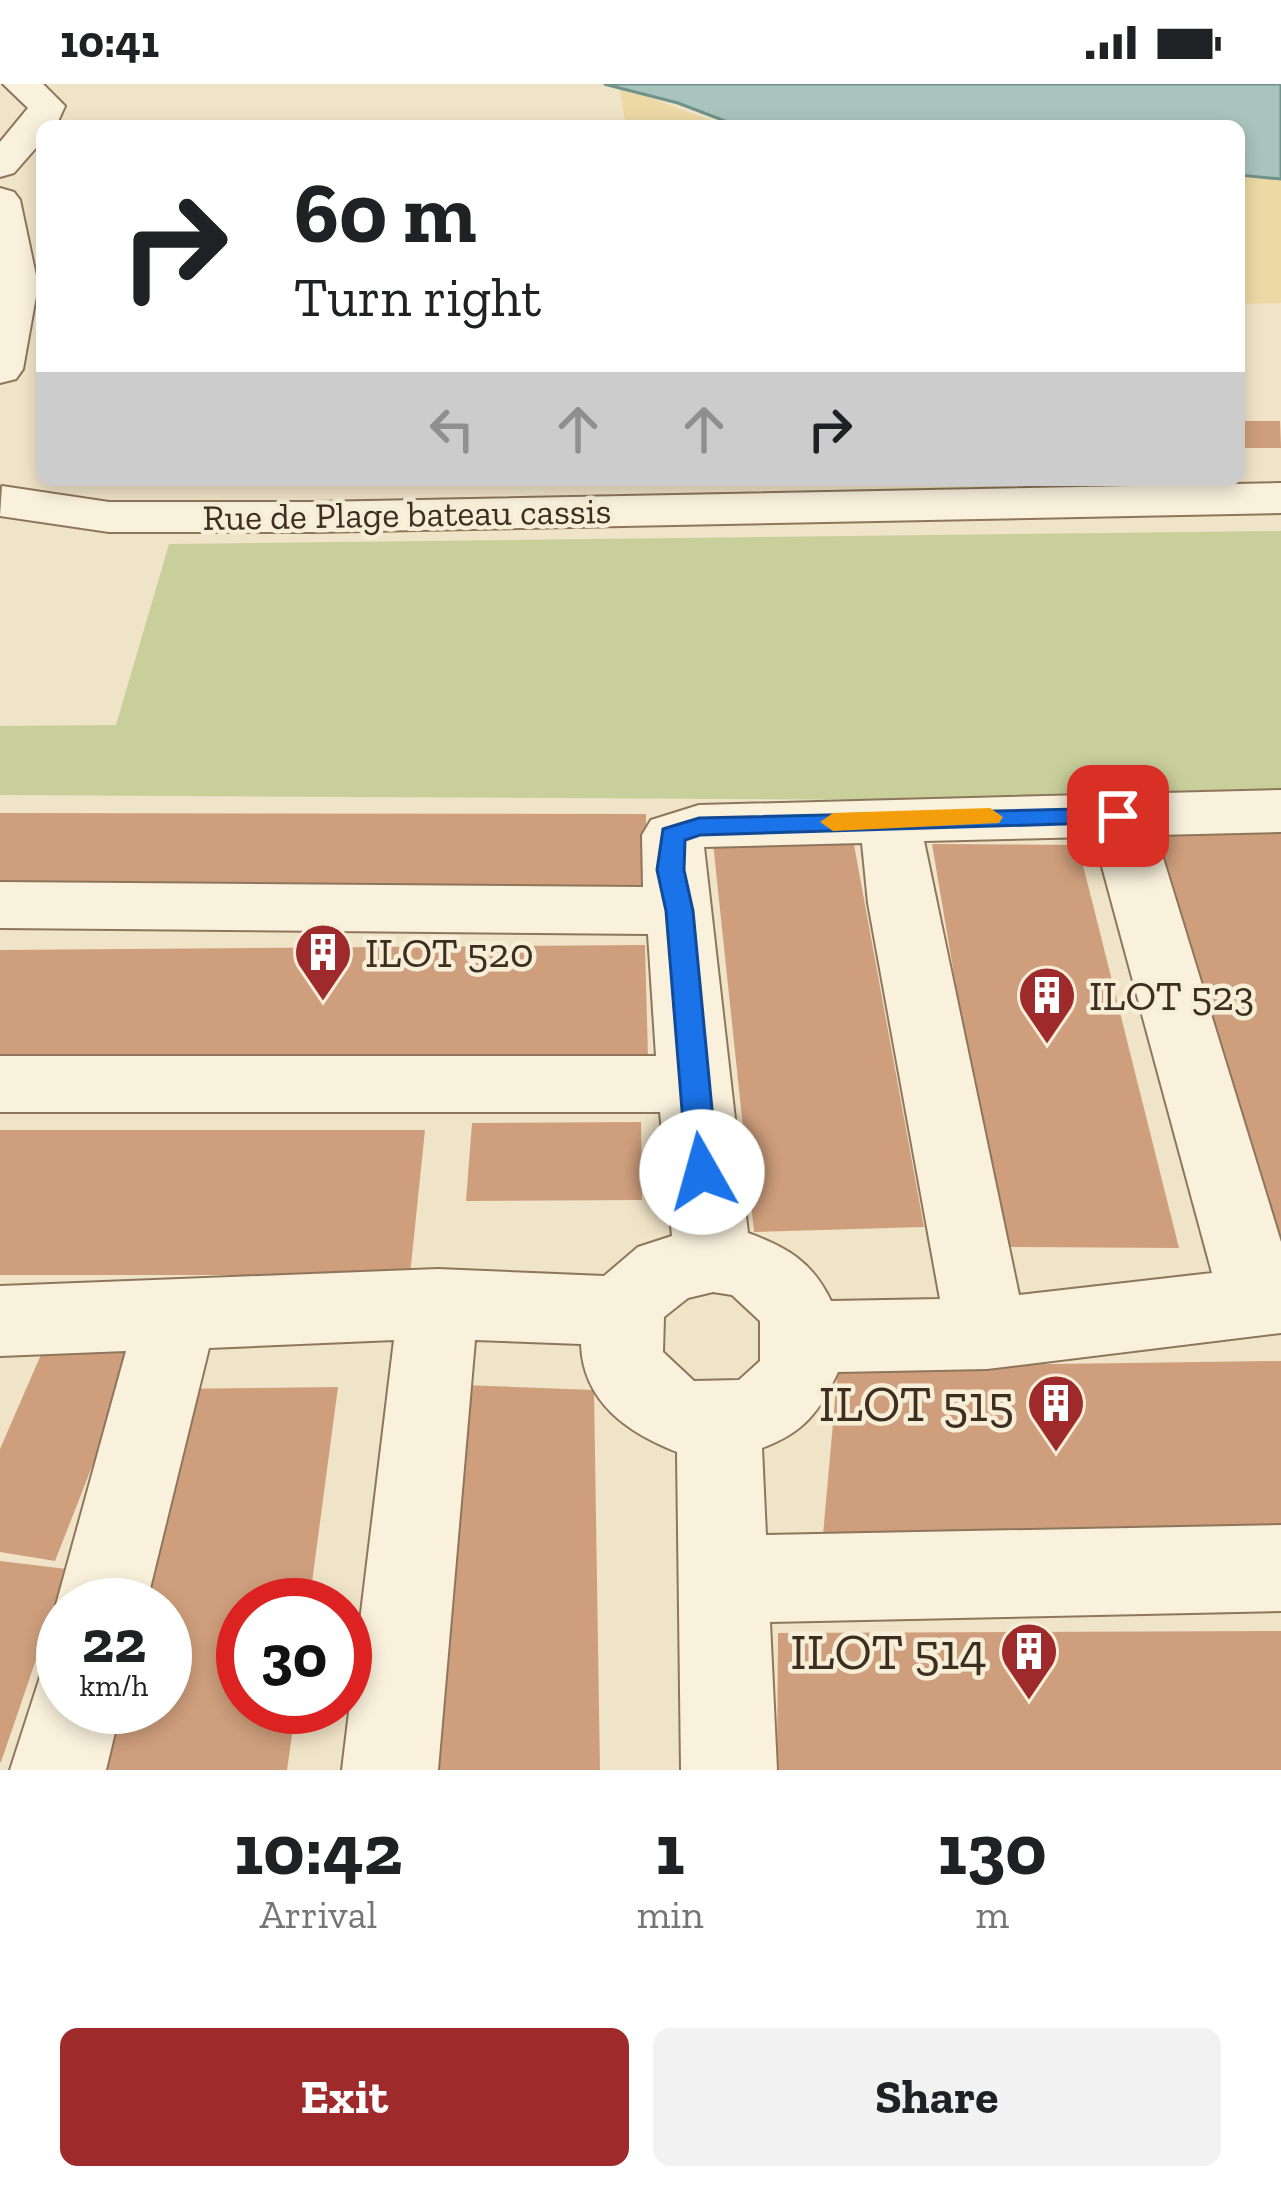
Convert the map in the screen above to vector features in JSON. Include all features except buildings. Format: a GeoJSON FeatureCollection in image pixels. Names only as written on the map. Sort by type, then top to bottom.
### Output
{"type":"FeatureCollection","features":[{"type":"Feature","properties":{"kind":"street"},"geometry":{"type":"LineString","coordinates":[[21,84],[47,106],[41,120]]}},
{"type":"Feature","properties":{"kind":"street"},"geometry":{"type":"LineString","coordinates":[[0,165],[36,126]]}},
{"type":"Feature","properties":{"kind":"street"},"geometry":{"type":"LineString","coordinates":[[0,200],[17,285],[0,369]]}},
{"type":"Feature","properties":{"kind":"street","name":"Rue de Plage bateau cassis"},"geometry":{"type":"LineString","coordinates":[[0,515],[315,518],[1281,498]]}},
{"type":"Feature","properties":{"kind":"street"},"geometry":{"type":"LineString","coordinates":[[713,1258],[692,1084],[680,911],[670,870],[673,835],[699,826],[1281,812]]}},
{"type":"Feature","properties":{"kind":"street"},"geometry":{"type":"LineString","coordinates":[[804,1337],[987,1334],[1270,1299],[1118,816]]}},
{"type":"Feature","properties":{"kind":"street"},"geometry":{"type":"LineString","coordinates":[[890,820],[901,904],[987,1334]]}},
{"type":"Feature","properties":{"kind":"street"},"geometry":{"type":"LineString","coordinates":[[0,905],[680,911]]}},
{"type":"Feature","properties":{"kind":"street"},"geometry":{"type":"LineString","coordinates":[[0,1084],[692,1084]]}},
{"type":"Feature","properties":{"kind":"street"},"geometry":{"type":"LineString","coordinates":[[713,1258],[740,1263],[784,1291],[799,1312],[804,1337],[802,1362],[791,1385],[772,1405],[718,1422],[687,1418],[660,1406],[638,1387],[624,1362],[619,1336],[624,1311],[638,1289],[659,1272],[713,1258]]}},
{"type":"Feature","properties":{"kind":"street"},"geometry":{"type":"LineString","coordinates":[[0,1321],[439,1304],[624,1311]]}},
{"type":"Feature","properties":{"kind":"street"},"geometry":{"type":"LineString","coordinates":[[390,1770],[439,1304]]}},
{"type":"Feature","properties":{"kind":"street"},"geometry":{"type":"LineString","coordinates":[[108,1578],[176,1313]]}},
{"type":"Feature","properties":{"kind":"street"},"geometry":{"type":"LineString","coordinates":[[718,1422],[729,1770]]}},
{"type":"Feature","properties":{"kind":"street"},"geometry":{"type":"LineString","coordinates":[[726,1579],[1281,1568]]}},
{"type":"Feature","properties":{"kind":"street"},"geometry":{"type":"LineString","coordinates":[[58,1770],[67,1734]]}},
{"type":"Feature","properties":{"kind":"green space"},"geometry":{"type":"Polygon","coordinates":[[[1281,531],[1281,802],[0,795],[0,726],[116,725],[169,544],[1281,531]]]}},
{"type":"Feature","properties":{"kind":"sand"},"geometry":{"type":"Polygon","coordinates":[[[619,86],[709,120],[625,120],[619,86]]]}},
{"type":"Feature","properties":{"kind":"sand"},"geometry":{"type":"Polygon","coordinates":[[[1245,176],[1281,179],[1281,303],[1245,304],[1245,176]]]}},
{"type":"Feature","properties":{"kind":"water"},"geometry":{"type":"Polygon","coordinates":[[[604,84],[1281,84],[1281,179],[1245,176],[1245,120],[722,120],[604,84]]]}},
{"type":"Feature","properties":{"kind":"slow traffic"},"geometry":{"type":"LineString","coordinates":[[833,822],[990,817]]}},
{"type":"Feature","properties":{"kind":"place","name":"ILOT 520"},"geometry":{"type":"Point","coordinates":[323,1003]}},
{"type":"Feature","properties":{"kind":"place","name":"ILOT 523"},"geometry":{"type":"Point","coordinates":[1047,1046]}},
{"type":"Feature","properties":{"kind":"place","name":"ILOT 515"},"geometry":{"type":"Point","coordinates":[1056,1454]}},
{"type":"Feature","properties":{"kind":"place","name":"ILOT 514"},"geometry":{"type":"Point","coordinates":[1029,1702]}},
{"type":"Feature","properties":{"kind":"route"},"geometry":{"type":"LineString","coordinates":[[702,1172],[680,911],[670,870],[673,835],[699,826],[1118,816]]}}]}
